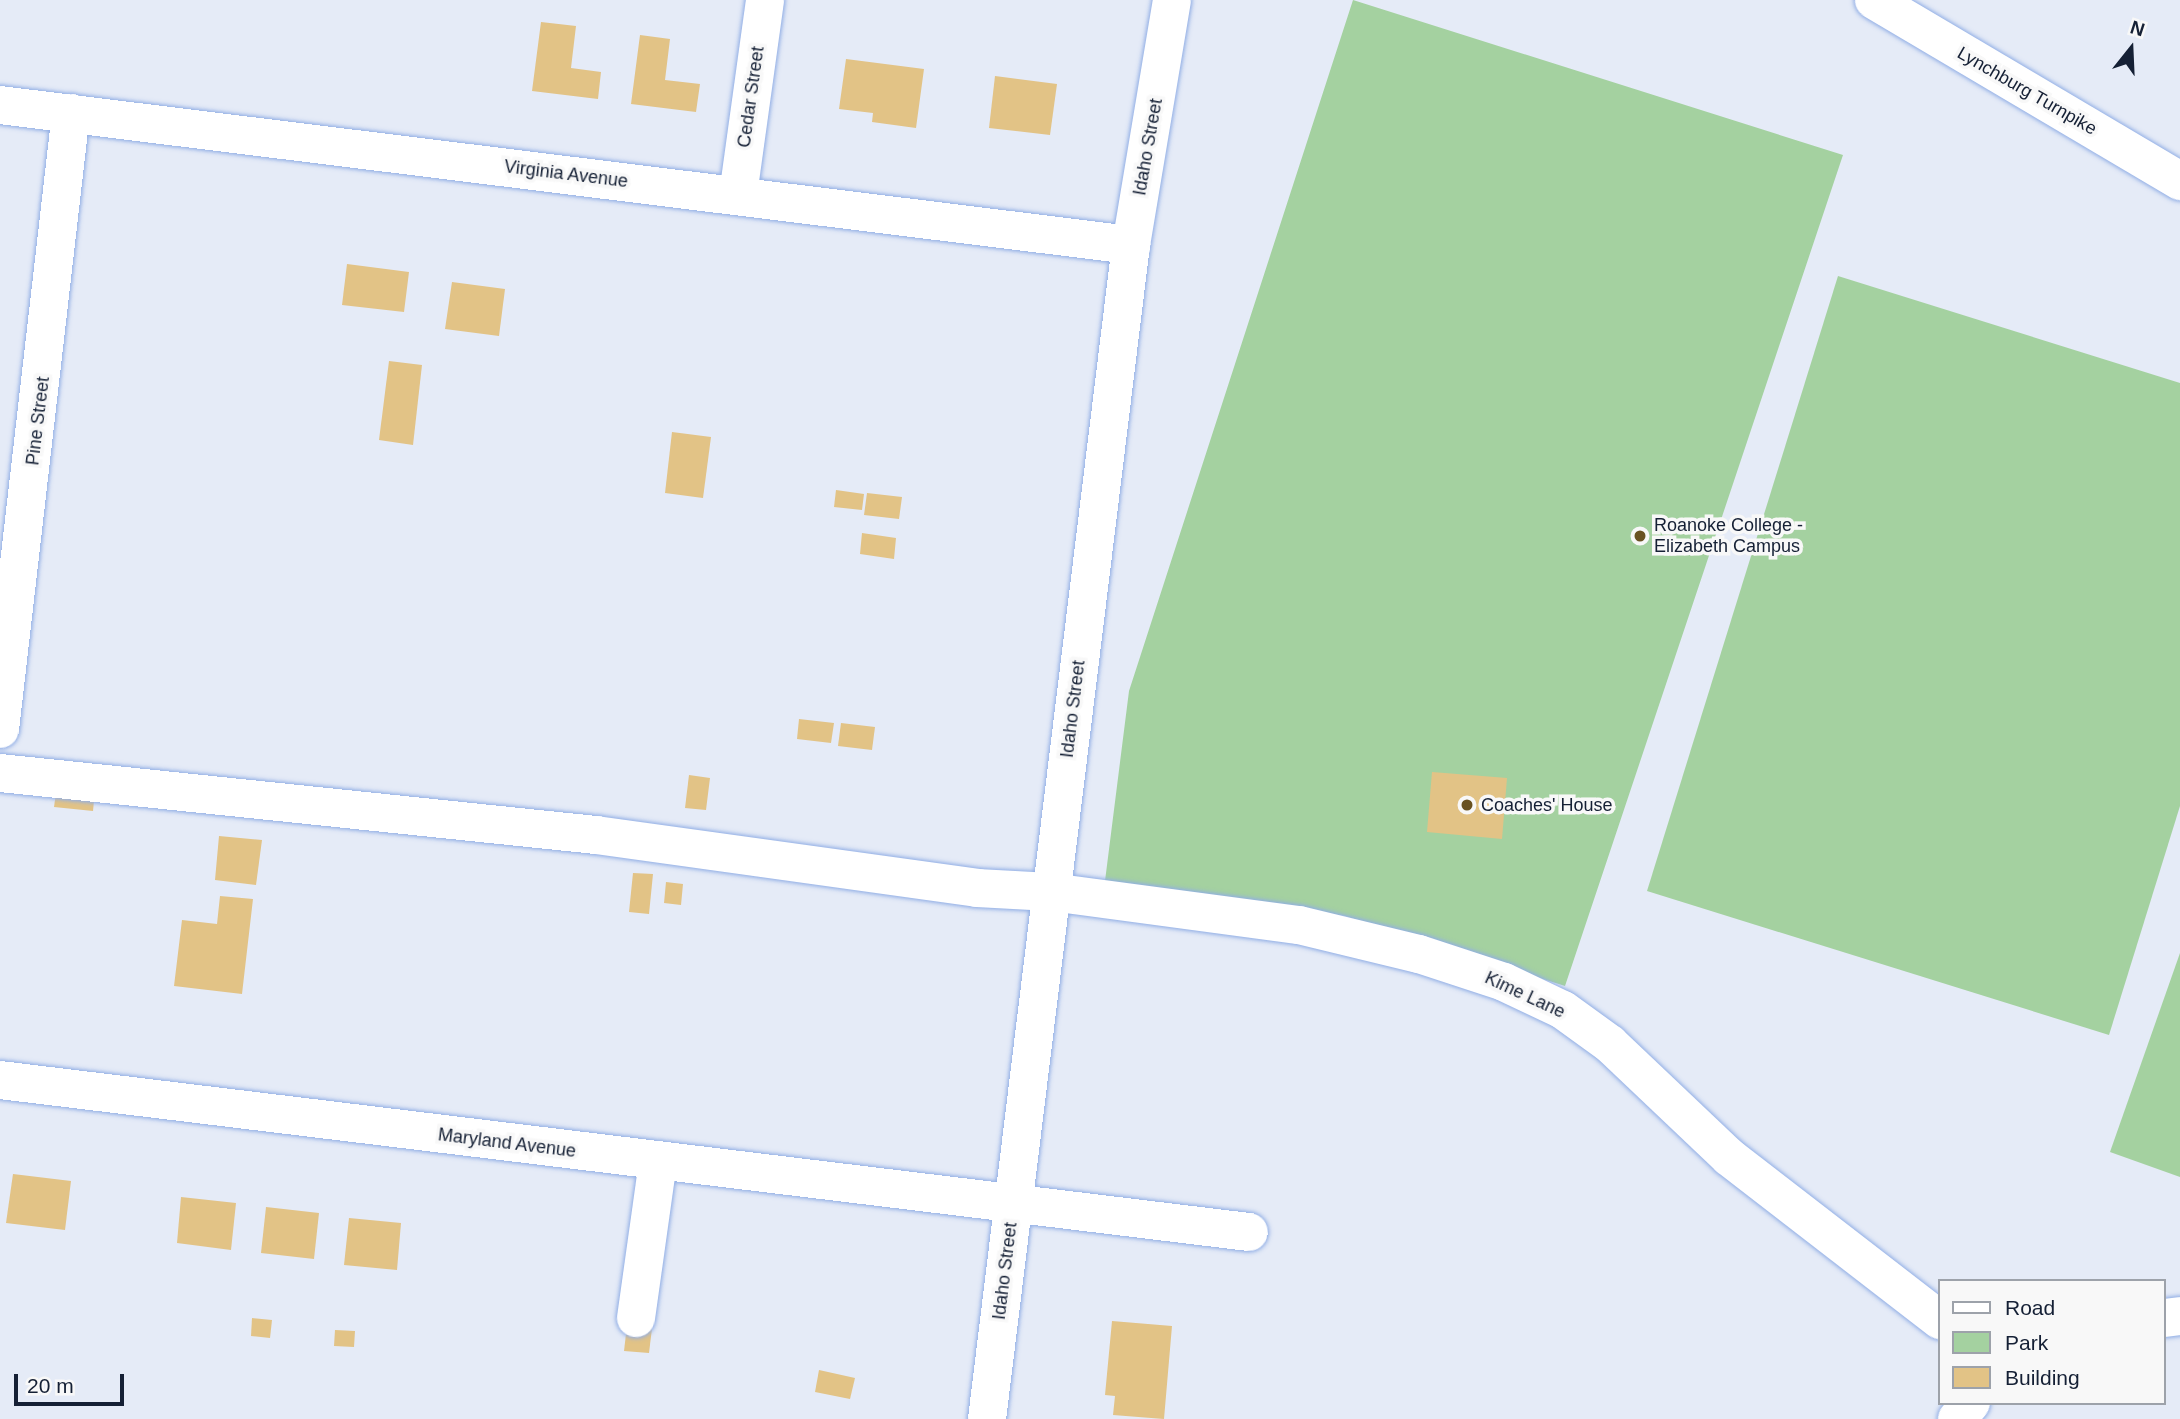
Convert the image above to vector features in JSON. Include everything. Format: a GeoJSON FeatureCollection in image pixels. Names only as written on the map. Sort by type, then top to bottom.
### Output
{"type":"FeatureCollection","features":[{"type":"Feature","properties":{"kind":"street","name":"Cedar Street"},"geometry":{"type":"LineString","coordinates":[[738,195],[765,0]]}},
{"type":"Feature","properties":{"kind":"street","name":"Idaho Street"},"geometry":{"type":"LineString","coordinates":[[987,1419],[1131,245],[1172,0]]}},
{"type":"Feature","properties":{"kind":"street","name":"Lynchburg Turnpike"},"geometry":{"type":"LineString","coordinates":[[1874,0],[2180,181]]}},
{"type":"Feature","properties":{"kind":"street","name":"Virginia Avenue"},"geometry":{"type":"LineString","coordinates":[[0,105],[1131,245]]}},
{"type":"Feature","properties":{"kind":"street","name":"Pine Street"},"geometry":{"type":"LineString","coordinates":[[0,729],[71,113]]}},
{"type":"Feature","properties":{"kind":"street","name":"Kime Lane"},"geometry":{"type":"LineString","coordinates":[[0,773],[582,834],[977,888],[1051,892],[1299,925],[1419,954],[1504,982],[1563,1010],[1609,1044],[1729,1157],[1938,1318]]}},
{"type":"Feature","properties":{"kind":"street","name":"Maryland Avenue"},"geometry":{"type":"LineString","coordinates":[[0,1080],[1249,1232]]}},
{"type":"Feature","properties":{"kind":"street"},"geometry":{"type":"LineString","coordinates":[[636,1318],[658,1162]]}},
{"type":"Feature","properties":{"kind":"street"},"geometry":{"type":"LineString","coordinates":[[1957,1419],[1969,1405]]}},
{"type":"Feature","properties":{"kind":"green space"},"geometry":{"type":"Polygon","coordinates":[[[1353,0],[1843,155],[1565,986],[1345,916],[1105,881],[1129,691],[1353,0]]]}},
{"type":"Feature","properties":{"kind":"green space"},"geometry":{"type":"Polygon","coordinates":[[[1838,276],[2180,383],[2180,806],[2109,1035],[1647,891],[1838,276]]]}},
{"type":"Feature","properties":{"kind":"green space"},"geometry":{"type":"Polygon","coordinates":[[[2180,953],[2180,1177],[2110,1152],[2180,953]]]}},
{"type":"Feature","properties":{"kind":"building"},"geometry":{"type":"Polygon","coordinates":[[[541,22],[576,26],[571,68],[601,72],[598,99],[532,91],[541,22]]]}},
{"type":"Feature","properties":{"kind":"building"},"geometry":{"type":"Polygon","coordinates":[[[640,35],[670,39],[665,80],[700,84],[696,112],[631,104],[640,35]]]}},
{"type":"Feature","properties":{"kind":"building"},"geometry":{"type":"Polygon","coordinates":[[[846,59],[924,69],[916,128],[872,122],[873,113],[839,109],[846,59]]]}},
{"type":"Feature","properties":{"kind":"building"},"geometry":{"type":"Polygon","coordinates":[[[995,76],[1057,84],[1050,135],[989,128],[995,76]]]}},
{"type":"Feature","properties":{"kind":"building"},"geometry":{"type":"Polygon","coordinates":[[[347,264],[409,272],[404,312],[342,305],[347,264]]]}},
{"type":"Feature","properties":{"kind":"building"},"geometry":{"type":"Polygon","coordinates":[[[452,282],[505,289],[499,336],[445,329],[452,282]]]}},
{"type":"Feature","properties":{"kind":"building"},"geometry":{"type":"Polygon","coordinates":[[[389,361],[422,365],[413,445],[379,440],[389,361]]]}},
{"type":"Feature","properties":{"kind":"building"},"geometry":{"type":"Polygon","coordinates":[[[672,432],[711,437],[703,498],[665,493],[672,432]]]}},
{"type":"Feature","properties":{"kind":"building"},"geometry":{"type":"Polygon","coordinates":[[[836,490],[864,494],[862,510],[834,507],[836,490]]]}},
{"type":"Feature","properties":{"kind":"building"},"geometry":{"type":"Polygon","coordinates":[[[867,493],[902,497],[899,519],[864,515],[867,493]]]}},
{"type":"Feature","properties":{"kind":"building"},"geometry":{"type":"Polygon","coordinates":[[[862,533],[896,538],[894,559],[860,554],[862,533]]]}},
{"type":"Feature","properties":{"kind":"building"},"geometry":{"type":"Polygon","coordinates":[[[799,719],[834,723],[831,743],[797,739],[799,719]]]}},
{"type":"Feature","properties":{"kind":"building"},"geometry":{"type":"Polygon","coordinates":[[[841,723],[875,727],[872,750],[838,746],[841,723]]]}},
{"type":"Feature","properties":{"kind":"building","name":"Coaches' House"},"geometry":{"type":"Polygon","coordinates":[[[1432,772],[1507,778],[1502,839],[1427,832],[1432,772]]]}},
{"type":"Feature","properties":{"kind":"building"},"geometry":{"type":"Polygon","coordinates":[[[689,775],[710,778],[706,810],[685,808],[689,775]]]}},
{"type":"Feature","properties":{"kind":"building"},"geometry":{"type":"Polygon","coordinates":[[[57,786],[95,790],[93,811],[54,807],[57,786]]]}},
{"type":"Feature","properties":{"kind":"building"},"geometry":{"type":"Polygon","coordinates":[[[219,836],[262,840],[256,885],[215,880],[219,836]]]}},
{"type":"Feature","properties":{"kind":"building"},"geometry":{"type":"Polygon","coordinates":[[[633,873],[653,874],[649,914],[629,912],[633,873]]]}},
{"type":"Feature","properties":{"kind":"building"},"geometry":{"type":"Polygon","coordinates":[[[666,882],[683,884],[681,905],[664,903],[666,882]]]}},
{"type":"Feature","properties":{"kind":"building"},"geometry":{"type":"Polygon","coordinates":[[[220,896],[253,899],[242,994],[174,986],[182,920],[217,924],[220,896]]]}},
{"type":"Feature","properties":{"kind":"building"},"geometry":{"type":"Polygon","coordinates":[[[13,1174],[71,1181],[65,1230],[6,1223],[13,1174]]]}},
{"type":"Feature","properties":{"kind":"building"},"geometry":{"type":"Polygon","coordinates":[[[181,1197],[236,1203],[231,1250],[177,1243],[181,1197]]]}},
{"type":"Feature","properties":{"kind":"building"},"geometry":{"type":"Polygon","coordinates":[[[266,1207],[319,1213],[314,1259],[261,1253],[266,1207]]]}},
{"type":"Feature","properties":{"kind":"building"},"geometry":{"type":"Polygon","coordinates":[[[349,1218],[401,1223],[397,1270],[344,1265],[349,1218]]]}},
{"type":"Feature","properties":{"kind":"building"},"geometry":{"type":"Polygon","coordinates":[[[628,1317],[653,1320],[649,1353],[624,1351],[628,1317]]]}},
{"type":"Feature","properties":{"kind":"building"},"geometry":{"type":"Polygon","coordinates":[[[252,1318],[272,1320],[270,1338],[251,1336],[252,1318]]]}},
{"type":"Feature","properties":{"kind":"building"},"geometry":{"type":"Polygon","coordinates":[[[1112,1321],[1172,1326],[1164,1419],[1113,1415],[1115,1396],[1105,1395],[1112,1321]]]}},
{"type":"Feature","properties":{"kind":"building"},"geometry":{"type":"Polygon","coordinates":[[[335,1330],[355,1331],[354,1347],[334,1346],[335,1330]]]}},
{"type":"Feature","properties":{"kind":"building"},"geometry":{"type":"Polygon","coordinates":[[[819,1370],[855,1378],[850,1399],[815,1392],[819,1370]]]}},
{"type":"Feature","properties":{"kind":"place","name":"Roanoke College - Elizabeth Campus"},"geometry":{"type":"Point","coordinates":[1640,536]}},
{"type":"Feature","properties":{"kind":"place","name":"Coaches' House"},"geometry":{"type":"Point","coordinates":[1467,805]}}]}
